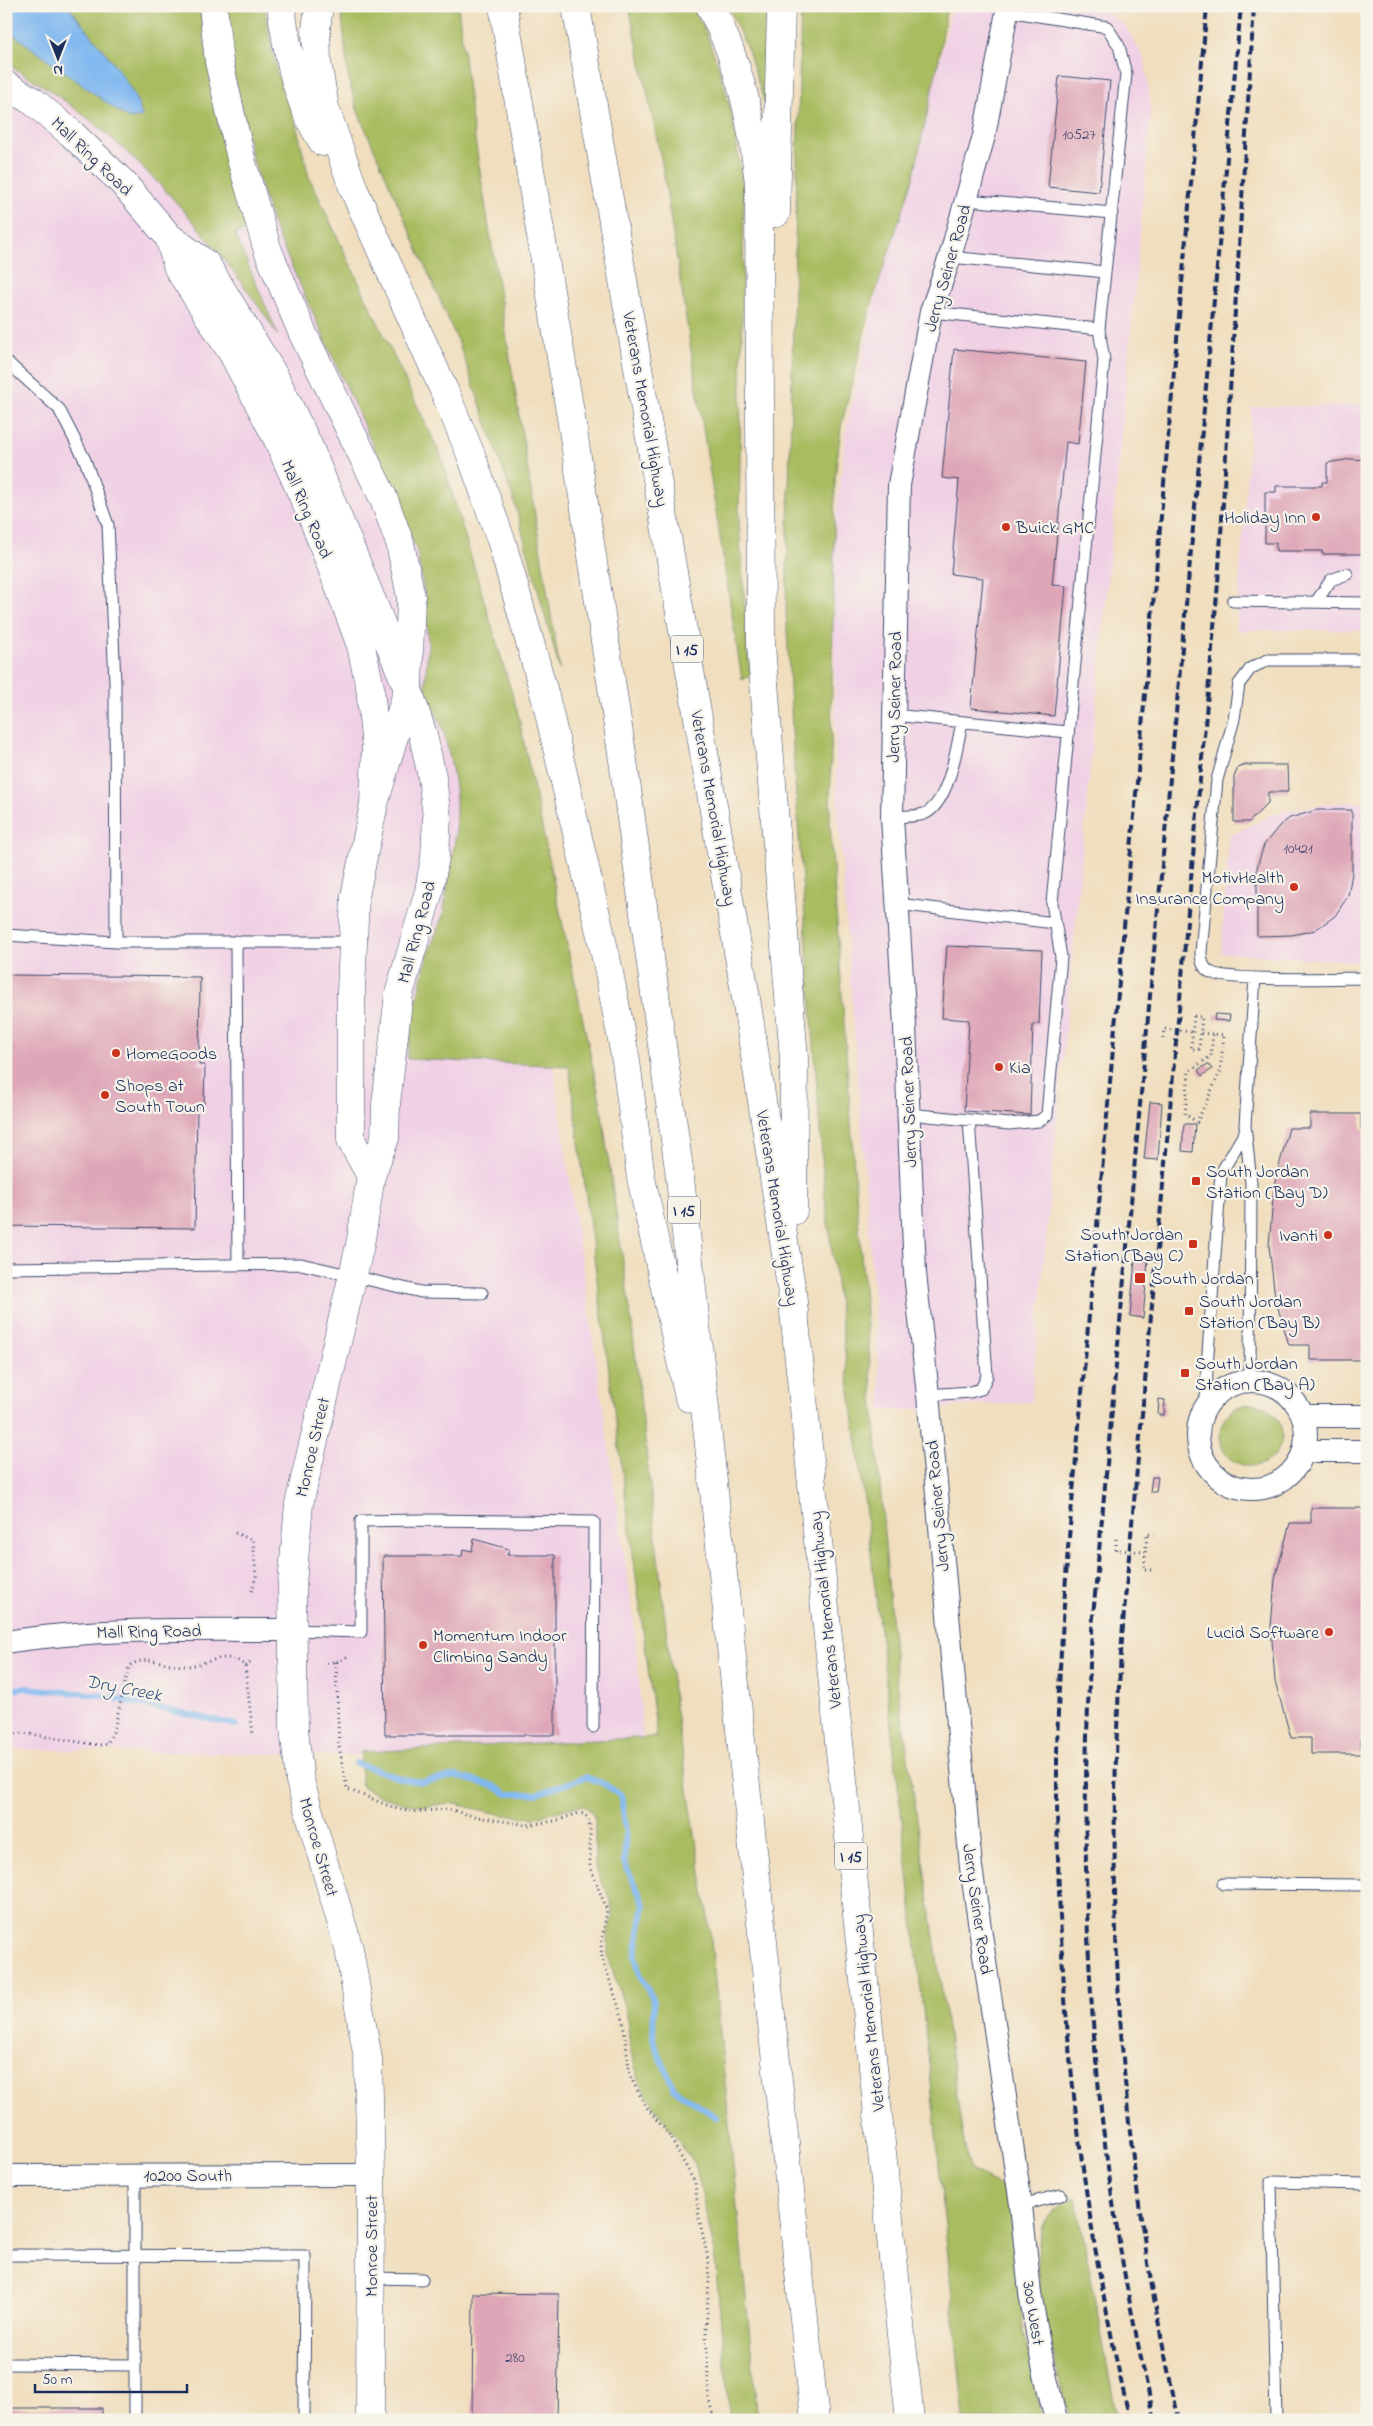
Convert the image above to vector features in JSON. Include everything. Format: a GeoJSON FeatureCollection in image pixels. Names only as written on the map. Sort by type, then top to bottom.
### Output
{"type":"FeatureCollection","features":[{"type":"Feature","properties":{"kind":"main road"},"geometry":{"type":"LineString","coordinates":[[213,6],[221,72],[241,160],[268,251],[303,334],[383,497],[400,543],[410,597],[408,689]]}},
{"type":"Feature","properties":{"kind":"main road"},"geometry":{"type":"LineString","coordinates":[[281,6],[290,56],[307,112],[316,132],[354,190]]}},
{"type":"Feature","properties":{"kind":"main road"},"geometry":{"type":"LineString","coordinates":[[319,6],[316,46],[319,79],[326,108],[354,190],[471,455],[496,524],[518,594],[556,738],[597,913],[626,1061],[641,1178],[721,1544]]}},
{"type":"Feature","properties":{"kind":"main road","name":"I 15"},"geometry":{"type":"LineString","coordinates":[[503,6],[572,424],[623,760],[679,1169],[815,2420]]}},
{"type":"Feature","properties":{"kind":"main road","name":"Veterans Memorial Highway"},"geometry":{"type":"LineString","coordinates":[[576,6],[744,982],[792,1293],[910,2420]]}},
{"type":"Feature","properties":{"kind":"main road"},"geometry":{"type":"LineString","coordinates":[[710,6],[737,68],[756,152],[759,202],[761,399],[761,645],[794,1059],[792,1293]]}},
{"type":"Feature","properties":{"kind":"main road"},"geometry":{"type":"LineString","coordinates":[[761,399],[777,200],[781,6]]}},
{"type":"Feature","properties":{"kind":"main road","name":"Mall Ring Road"},"geometry":{"type":"LineString","coordinates":[[6,85],[34,102],[72,134],[123,183],[169,237],[206,264],[274,374],[313,456],[408,689],[423,734],[432,776],[437,816],[435,857],[421,922],[399,994],[386,1104],[385,1138],[371,1176],[353,1278]]}},
{"type":"Feature","properties":{"kind":"main road","name":"Mall Ring Road"},"geometry":{"type":"LineString","coordinates":[[169,237],[178,268],[233,354],[277,438],[314,521],[361,646],[370,687],[376,749],[374,804]]}},
{"type":"Feature","properties":{"kind":"main road","name":"Mall Ring Road"},"geometry":{"type":"LineString","coordinates":[[371,1176],[351,1140],[352,942],[356,896],[374,804],[408,689]]}},
{"type":"Feature","properties":{"kind":"main road","name":"Monroe Street"},"geometry":{"type":"LineString","coordinates":[[353,1278],[299,1504],[294,1544],[292,1630],[294,1729],[300,1781],[349,1949],[368,2059],[371,2175],[370,2420]]}},
{"type":"Feature","properties":{"kind":"street","name":"Jerry Seiner Road"},"geometry":{"type":"LineString","coordinates":[[1008,9],[984,136],[950,257],[931,312],[899,485],[892,817],[906,1026],[915,1273],[971,1867],[1020,2205]]}},
{"type":"Feature","properties":{"kind":"street"},"geometry":{"type":"LineString","coordinates":[[1250,1381],[1264,1382],[1282,1390],[1297,1404],[1303,1416],[1306,1433],[1304,1451],[1295,1468],[1276,1484],[1251,1489],[1232,1486],[1211,1471],[1199,1449],[1198,1423],[1206,1405],[1225,1388],[1238,1382],[1250,1381]]}},
{"type":"Feature","properties":{"kind":"street"},"geometry":{"type":"LineString","coordinates":[[1303,1416],[1367,1416]]}},
{"type":"Feature","properties":{"kind":"street"},"geometry":{"type":"LineString","coordinates":[[1304,1451],[1367,1451]]}},
{"type":"Feature","properties":{"kind":"street","name":"Mall Ring Road"},"geometry":{"type":"LineString","coordinates":[[6,1642],[49,1635],[123,1630],[292,1630]]}},
{"type":"Feature","properties":{"kind":"street","name":"10200 South"},"geometry":{"type":"LineString","coordinates":[[6,2176],[371,2175]]}},
{"type":"Feature","properties":{"kind":"street","name":"300 West"},"geometry":{"type":"LineString","coordinates":[[1020,2205],[1030,2293],[1042,2366],[1056,2420]]}},
{"type":"Feature","properties":{"kind":"lane"},"geometry":{"type":"LineString","coordinates":[[908,1114],[1028,1123],[1039,1121],[1047,1115],[1061,957],[1052,903],[1104,360],[1099,329],[1126,74],[1119,46],[1107,26],[1008,9]]}},
{"type":"Feature","properties":{"kind":"lane"},"geometry":{"type":"LineString","coordinates":[[967,200],[1112,213]]}},
{"type":"Feature","properties":{"kind":"lane"},"geometry":{"type":"LineString","coordinates":[[950,257],[1105,272]]}},
{"type":"Feature","properties":{"kind":"lane"},"geometry":{"type":"LineString","coordinates":[[931,312],[1099,329]]}},
{"type":"Feature","properties":{"kind":"lane"},"geometry":{"type":"LineString","coordinates":[[6,361],[59,409],[85,460],[108,525],[115,682],[116,942]]}},
{"type":"Feature","properties":{"kind":"lane"},"geometry":{"type":"LineString","coordinates":[[1316,602],[1331,580],[1347,574]]}},
{"type":"Feature","properties":{"kind":"lane"},"geometry":{"type":"LineString","coordinates":[[1233,601],[1367,603]]}},
{"type":"Feature","properties":{"kind":"lane"},"geometry":{"type":"LineString","coordinates":[[1367,660],[1268,660],[1252,668],[1239,684],[1234,719],[1217,780],[1200,958],[1206,969],[1216,974],[1255,978],[1367,978]]}},
{"type":"Feature","properties":{"kind":"lane"},"geometry":{"type":"LineString","coordinates":[[893,715],[1068,732]]}},
{"type":"Feature","properties":{"kind":"lane"},"geometry":{"type":"LineString","coordinates":[[892,817],[925,814],[941,798],[955,759],[962,722]]}},
{"type":"Feature","properties":{"kind":"lane"},"geometry":{"type":"LineString","coordinates":[[897,904],[1055,923]]}},
{"type":"Feature","properties":{"kind":"lane"},"geometry":{"type":"LineString","coordinates":[[6,936],[116,942],[352,942]]}},
{"type":"Feature","properties":{"kind":"lane"},"geometry":{"type":"LineString","coordinates":[[236,941],[238,1264]]}},
{"type":"Feature","properties":{"kind":"lane"},"geometry":{"type":"LineString","coordinates":[[1250,1381],[1251,1183],[1245,1132],[1255,978]]}},
{"type":"Feature","properties":{"kind":"lane"},"geometry":{"type":"LineString","coordinates":[[928,1395],[970,1392],[981,1389],[987,1376],[968,1120]]}},
{"type":"Feature","properties":{"kind":"lane"},"geometry":{"type":"LineString","coordinates":[[1206,1405],[1208,1347],[1222,1173],[1245,1132]]}},
{"type":"Feature","properties":{"kind":"lane"},"geometry":{"type":"LineString","coordinates":[[6,1268],[301,1264],[353,1278],[421,1292],[482,1293]]}},
{"type":"Feature","properties":{"kind":"lane"},"geometry":{"type":"LineString","coordinates":[[292,1630],[361,1632],[361,1522],[420,1520],[594,1522],[593,1727]]}},
{"type":"Feature","properties":{"kind":"lane"},"geometry":{"type":"LineString","coordinates":[[1223,1884],[1367,1885]]}},
{"type":"Feature","properties":{"kind":"lane"},"geometry":{"type":"LineString","coordinates":[[135,2176],[135,2420]]}},
{"type":"Feature","properties":{"kind":"lane"},"geometry":{"type":"LineString","coordinates":[[1276,2420],[1271,2182],[1367,2184]]}},
{"type":"Feature","properties":{"kind":"lane"},"geometry":{"type":"LineString","coordinates":[[1020,2205],[1061,2194]]}},
{"type":"Feature","properties":{"kind":"lane"},"geometry":{"type":"LineString","coordinates":[[6,2255],[305,2256],[304,2420]]}},
{"type":"Feature","properties":{"kind":"lane"},"geometry":{"type":"LineString","coordinates":[[371,2278],[422,2279]]}},
{"type":"Feature","properties":{"kind":"lane"},"geometry":{"type":"LineString","coordinates":[[6,2364],[135,2365]]}},
{"type":"Feature","properties":{"kind":"path"},"geometry":{"type":"LineString","coordinates":[[1194,1016],[1202,1017],[1200,1050],[1191,1049],[1192,1032],[1194,1016]]}},
{"type":"Feature","properties":{"kind":"path"},"geometry":{"type":"LineString","coordinates":[[1163,1038],[1164,1029],[1192,1032]]}},
{"type":"Feature","properties":{"kind":"path"},"geometry":{"type":"LineString","coordinates":[[1201,1033],[1213,1034],[1224,1035],[1220,1072],[1197,1122],[1185,1114],[1189,1071],[1211,1056],[1213,1034]]}},
{"type":"Feature","properties":{"kind":"path"},"geometry":{"type":"LineString","coordinates":[[235,1533],[252,1540],[256,1576],[251,1595]]}},
{"type":"Feature","properties":{"kind":"path"},"geometry":{"type":"LineString","coordinates":[[1151,1570],[1144,1570],[1145,1552],[1147,1534],[1154,1535]]}},
{"type":"Feature","properties":{"kind":"path"},"geometry":{"type":"LineString","coordinates":[[1116,1539],[1116,1550],[1145,1552]]}},
{"type":"Feature","properties":{"kind":"path"},"geometry":{"type":"LineString","coordinates":[[327,1662],[336,1662],[349,1656]]}},
{"type":"Feature","properties":{"kind":"path"},"geometry":{"type":"LineString","coordinates":[[6,1735],[23,1733],[99,1745],[108,1744],[114,1730],[129,1666],[137,1660],[148,1659],[187,1666],[216,1658],[230,1658],[245,1666]]}},
{"type":"Feature","properties":{"kind":"path"},"geometry":{"type":"LineString","coordinates":[[245,1666],[252,1662]]}},
{"type":"Feature","properties":{"kind":"path"},"geometry":{"type":"LineString","coordinates":[[336,1662],[339,1746],[347,1789],[397,1809],[413,1812],[447,1809],[477,1818],[520,1825],[543,1824],[579,1813],[584,1814],[588,1818],[590,1829],[590,1867],[607,1910],[601,1945],[602,1957],[623,2020],[630,2076],[645,2105],[669,2134],[695,2183],[699,2218],[707,2254],[707,2360],[709,2399],[714,2420]]}},
{"type":"Feature","properties":{"kind":"path"},"geometry":{"type":"LineString","coordinates":[[245,1666],[253,1735]]}},
{"type":"Feature","properties":{"kind":"shaded area","name":"Shops at South Town"},"geometry":{"type":"Polygon","coordinates":[[[6,6],[162,6],[315,243],[517,818],[634,1620],[645,1761],[6,1749],[6,6]]]}},
{"type":"Feature","properties":{"kind":"shaded area"},"geometry":{"type":"Polygon","coordinates":[[[952,6],[1073,6],[1105,11],[1124,24],[1145,60],[1151,114],[1031,1402],[882,1411],[837,797],[832,559],[845,435],[881,274],[913,179],[952,6]]]}},
{"type":"Feature","properties":{"kind":"shaded area"},"geometry":{"type":"Polygon","coordinates":[[[1367,405],[1367,630],[1236,630],[1252,407],[1367,405]]]}},
{"type":"Feature","properties":{"kind":"shaded area"},"geometry":{"type":"Polygon","coordinates":[[[1367,802],[1367,962],[1221,953],[1229,836],[1276,813],[1331,803],[1367,802]]]}},
{"type":"Feature","properties":{"kind":"green space"},"geometry":{"type":"Polygon","coordinates":[[[6,6],[199,6],[219,128],[249,229],[235,234],[278,335],[222,258],[158,183],[86,117],[47,88],[6,64],[6,6]]]}},
{"type":"Feature","properties":{"kind":"green space"},"geometry":{"type":"Polygon","coordinates":[[[227,6],[264,6],[277,74],[293,112],[309,177],[441,456],[518,714],[600,1100],[632,1325],[674,1699],[710,1930],[758,2420],[730,2420],[714,2250],[696,2167],[642,2088],[630,2050],[627,2015],[608,1956],[608,1932],[613,1917],[611,1902],[595,1867],[595,1819],[591,1811],[584,1806],[573,1807],[533,1818],[504,1815],[450,1803],[427,1806],[406,1804],[382,1797],[361,1786],[361,1752],[657,1737],[569,1066],[407,1059],[413,1015],[427,957],[443,915],[456,832],[456,793],[451,763],[443,729],[425,689],[428,643],[425,597],[417,551],[379,459],[272,223],[251,154],[232,63],[227,6]]]}},
{"type":"Feature","properties":{"kind":"green space"},"geometry":{"type":"Polygon","coordinates":[[[341,6],[458,6],[471,115],[560,671],[514,501],[459,344],[358,112],[348,77],[341,6]]]}},
{"type":"Feature","properties":{"kind":"green space"},"geometry":{"type":"Polygon","coordinates":[[[629,6],[692,6],[704,28],[719,68],[733,120],[744,193],[739,524],[750,676],[742,680],[662,163],[629,6]]]}},
{"type":"Feature","properties":{"kind":"green space"},"geometry":{"type":"Polygon","coordinates":[[[728,6],[772,6],[770,103],[765,105],[749,53],[728,6]]]}},
{"type":"Feature","properties":{"kind":"green space"},"geometry":{"type":"Polygon","coordinates":[[[801,6],[947,6],[939,59],[913,179],[871,306],[841,427],[835,479],[830,823],[855,1180],[895,1666],[962,2131],[970,2170],[1010,2191],[1023,2326],[1042,2420],[964,2420],[930,2073],[900,1802],[868,1529],[825,1199],[794,767],[786,610],[801,6]]]}},
{"type":"Feature","properties":{"kind":"green space"},"geometry":{"type":"Polygon","coordinates":[[[1245,1404],[1257,1404],[1273,1413],[1280,1423],[1282,1435],[1280,1447],[1273,1457],[1257,1466],[1245,1466],[1234,1461],[1225,1452],[1220,1441],[1220,1429],[1225,1418],[1234,1409],[1245,1404]]]}},
{"type":"Feature","properties":{"kind":"green space"},"geometry":{"type":"Polygon","coordinates":[[[1076,2197],[1118,2420],[1070,2420],[1045,2320],[1038,2265],[1039,2242],[1044,2224],[1050,2215],[1076,2197]]]}},
{"type":"Feature","properties":{"kind":"water"},"geometry":{"type":"Polygon","coordinates":[[[6,6],[68,6],[131,90],[142,117],[129,119],[6,29],[6,6]]]}},
{"type":"Feature","properties":{"kind":"building"},"geometry":{"type":"Polygon","coordinates":[[[1059,76],[1110,81],[1099,192],[1048,187],[1059,76]]]}},
{"type":"Feature","properties":{"kind":"building","name":"Buick GMC"},"geometry":{"type":"Polygon","coordinates":[[[954,349],[1086,362],[1078,444],[1066,442],[1052,585],[1066,586],[1054,716],[971,708],[983,578],[951,574],[959,480],[942,478],[954,349]]]}},
{"type":"Feature","properties":{"kind":"building","name":"Holiday Inn"},"geometry":{"type":"Polygon","coordinates":[[[1351,459],[1367,460],[1367,554],[1322,554],[1322,551],[1276,551],[1276,543],[1265,543],[1265,492],[1276,492],[1276,486],[1322,486],[1322,482],[1327,482],[1327,463],[1351,459]]]}},
{"type":"Feature","properties":{"kind":"building"},"geometry":{"type":"Polygon","coordinates":[[[1245,765],[1287,765],[1288,792],[1268,792],[1268,803],[1249,822],[1234,822],[1234,777],[1238,768],[1245,765]]]}},
{"type":"Feature","properties":{"kind":"building"},"geometry":{"type":"Polygon","coordinates":[[[1317,810],[1352,810],[1352,873],[1348,896],[1335,916],[1315,930],[1292,935],[1257,936],[1257,867],[1264,845],[1279,826],[1290,818],[1317,810]]]}},
{"type":"Feature","properties":{"kind":"building","name":"Kia"},"geometry":{"type":"Polygon","coordinates":[[[947,946],[1042,950],[1039,1024],[1033,1024],[1030,1115],[964,1111],[969,1020],[942,1018],[947,946]]]}},
{"type":"Feature","properties":{"kind":"building","name":"Shops at South Town"},"geometry":{"type":"Polygon","coordinates":[[[6,967],[10,975],[200,977],[199,1065],[205,1065],[204,1106],[197,1106],[195,1228],[6,1226],[6,967]]]}},
{"type":"Feature","properties":{"kind":"building"},"geometry":{"type":"Polygon","coordinates":[[[1215,1014],[1230,1015],[1229,1021],[1214,1020],[1215,1014]]]}},
{"type":"Feature","properties":{"kind":"building"},"geometry":{"type":"Polygon","coordinates":[[[1208,1064],[1212,1069],[1202,1076],[1198,1070],[1208,1064]]]}},
{"type":"Feature","properties":{"kind":"building"},"geometry":{"type":"Polygon","coordinates":[[[1150,1102],[1162,1103],[1158,1160],[1144,1159],[1150,1102]]]}},
{"type":"Feature","properties":{"kind":"building"},"geometry":{"type":"Polygon","coordinates":[[[1310,1114],[1361,1114],[1361,1129],[1367,1129],[1367,1352],[1359,1360],[1310,1360],[1310,1345],[1289,1345],[1275,1298],[1269,1245],[1274,1186],[1289,1128],[1310,1128],[1310,1114]]]}},
{"type":"Feature","properties":{"kind":"building"},"geometry":{"type":"Polygon","coordinates":[[[1184,1124],[1195,1124],[1193,1152],[1182,1151],[1184,1124]]]}},
{"type":"Feature","properties":{"kind":"building"},"geometry":{"type":"Polygon","coordinates":[[[1135,1260],[1148,1261],[1143,1318],[1130,1316],[1135,1260]]]}},
{"type":"Feature","properties":{"kind":"building"},"geometry":{"type":"Polygon","coordinates":[[[1159,1399],[1165,1400],[1164,1415],[1158,1415],[1159,1399]]]}},
{"type":"Feature","properties":{"kind":"building"},"geometry":{"type":"Polygon","coordinates":[[[1152,1477],[1158,1477],[1156,1492],[1150,1492],[1152,1477]]]}},
{"type":"Feature","properties":{"kind":"building"},"geometry":{"type":"Polygon","coordinates":[[[1311,1508],[1361,1508],[1367,1514],[1367,1739],[1361,1738],[1361,1754],[1311,1754],[1311,1738],[1291,1738],[1275,1681],[1271,1627],[1275,1579],[1290,1523],[1311,1523],[1311,1508]]]}},
{"type":"Feature","properties":{"kind":"building"},"geometry":{"type":"Polygon","coordinates":[[[474,1539],[509,1549],[507,1555],[555,1555],[555,1735],[385,1735],[383,1556],[462,1556],[463,1549],[472,1551],[474,1539]]]}},
{"type":"Feature","properties":{"kind":"building"},"geometry":{"type":"Polygon","coordinates":[[[473,2293],[559,2294],[557,2420],[472,2420],[473,2293]]]}},
{"type":"Feature","properties":{"kind":"building"},"geometry":{"type":"Polygon","coordinates":[[[6,2408],[102,2408],[102,2420],[6,2420],[6,2408]]]}},
{"type":"Feature","properties":{"kind":"waterway","name":"Dry Creek"},"geometry":{"type":"LineString","coordinates":[[6,1690],[26,1688],[99,1695],[236,1725]]}},
{"type":"Feature","properties":{"kind":"waterway","name":"Dry Creek"},"geometry":{"type":"LineString","coordinates":[[356,1763],[402,1779],[422,1782],[456,1776],[494,1786],[507,1794],[537,1794],[586,1777],[604,1784],[621,1795],[626,1832],[624,1862],[644,1904],[635,1956],[640,1975],[654,2001],[653,2040],[674,2089],[716,2117]]}},
{"type":"Feature","properties":{"kind":"railway"},"geometry":{"type":"LineString","coordinates":[[1130,2420],[1112,2340],[1097,2259],[1074,2096],[1061,1932],[1058,1850],[1058,1713],[1068,1548],[1207,6]]}},
{"type":"Feature","properties":{"kind":"railway"},"geometry":{"type":"LineString","coordinates":[[1155,2420],[1133,2320],[1102,2121],[1093,2021],[1087,1920],[1088,1718],[1093,1616],[1241,6]]}},
{"type":"Feature","properties":{"kind":"railway"},"geometry":{"type":"LineString","coordinates":[[1179,2420],[1158,2318],[1141,2216],[1128,2114],[1115,1910],[1118,1704],[1125,1600],[1218,583],[1254,6]]}},
{"type":"Feature","properties":{"kind":"place","name":"Holiday Inn"},"geometry":{"type":"Point","coordinates":[1316,517]}},
{"type":"Feature","properties":{"kind":"place","name":"Buick GMC"},"geometry":{"type":"Point","coordinates":[1006,527]}},
{"type":"Feature","properties":{"kind":"place","name":"MotivHealth Insurance Company"},"geometry":{"type":"Point","coordinates":[1294,887]}},
{"type":"Feature","properties":{"kind":"place","name":"HomeGoods"},"geometry":{"type":"Point","coordinates":[116,1053]}},
{"type":"Feature","properties":{"kind":"place","name":"Kia"},"geometry":{"type":"Point","coordinates":[999,1067]}},
{"type":"Feature","properties":{"kind":"place","name":"Shops at South Town"},"geometry":{"type":"Point","coordinates":[105,1095]}},
{"type":"Feature","properties":{"kind":"place","name":"South Jordan Station (Bay D)"},"geometry":{"type":"Point","coordinates":[1196,1181]}},
{"type":"Feature","properties":{"kind":"place","name":"Ivanti"},"geometry":{"type":"Point","coordinates":[1328,1235]}},
{"type":"Feature","properties":{"kind":"place","name":"South Jordan Station (Bay C)"},"geometry":{"type":"Point","coordinates":[1193,1244]}},
{"type":"Feature","properties":{"kind":"place","name":"South Jordan"},"geometry":{"type":"Point","coordinates":[1140,1278]}},
{"type":"Feature","properties":{"kind":"place","name":"South Jordan Station (Bay B)"},"geometry":{"type":"Point","coordinates":[1189,1311]}},
{"type":"Feature","properties":{"kind":"place","name":"South Jordan Station (Bay A)"},"geometry":{"type":"Point","coordinates":[1185,1373]}},
{"type":"Feature","properties":{"kind":"place","name":"Lucid Software"},"geometry":{"type":"Point","coordinates":[1329,1632]}},
{"type":"Feature","properties":{"kind":"place","name":"Momentum Indoor Climbing Sandy"},"geometry":{"type":"Point","coordinates":[423,1645]}}]}
